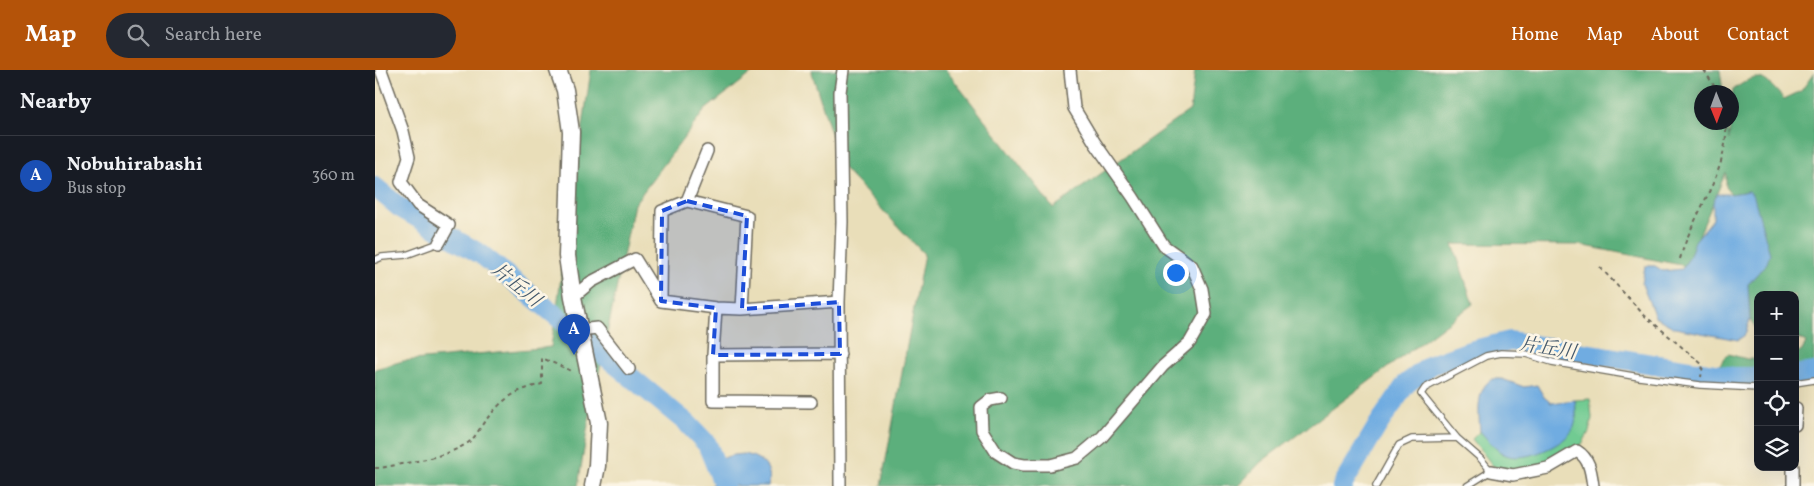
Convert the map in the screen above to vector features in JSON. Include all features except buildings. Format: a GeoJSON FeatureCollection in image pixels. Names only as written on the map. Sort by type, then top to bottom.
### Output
{"type":"FeatureCollection","features":[{"type":"Feature","properties":{"kind":"street"},"geometry":{"type":"LineString","coordinates":[[381,70],[403,131],[409,158],[401,182],[419,205],[449,225],[439,242]]}},
{"type":"Feature","properties":{"kind":"street"},"geometry":{"type":"LineString","coordinates":[[557,70],[565,90],[571,132],[567,256],[573,297],[599,423],[597,466],[593,486]]}},
{"type":"Feature","properties":{"kind":"street"},"geometry":{"type":"LineString","coordinates":[[840,486],[839,302],[842,222],[840,92],[843,70]]}},
{"type":"Feature","properties":{"kind":"street"},"geometry":{"type":"LineString","coordinates":[[1001,398],[990,400],[981,407],[981,430],[996,452],[1013,463],[1024,465],[1050,465],[1077,458],[1102,437],[1163,366],[1190,342],[1206,314],[1202,288],[1192,266],[1163,246],[1133,196],[1095,144],[1074,108],[1069,70]]}},
{"type":"Feature","properties":{"kind":"street"},"geometry":{"type":"LineString","coordinates":[[687,201],[707,151]]}},
{"type":"Feature","properties":{"kind":"street"},"geometry":{"type":"LineString","coordinates":[[661,301],[662,211],[687,201],[747,216],[742,309]]}},
{"type":"Feature","properties":{"kind":"street"},"geometry":{"type":"LineString","coordinates":[[573,297],[591,282],[635,259],[661,301]]}},
{"type":"Feature","properties":{"kind":"street"},"geometry":{"type":"LineString","coordinates":[[661,301],[716,308],[742,309],[839,302]]}},
{"type":"Feature","properties":{"kind":"street"},"geometry":{"type":"LineString","coordinates":[[716,308],[713,401],[811,402]]}},
{"type":"Feature","properties":{"kind":"street"},"geometry":{"type":"LineString","coordinates":[[580,330],[597,328],[629,369]]}},
{"type":"Feature","properties":{"kind":"street"},"geometry":{"type":"LineString","coordinates":[[713,355],[840,354]]}},
{"type":"Feature","properties":{"kind":"street"},"geometry":{"type":"LineString","coordinates":[[1491,471],[1513,475],[1548,468],[1577,451],[1585,456],[1591,470],[1593,486]]}},
{"type":"Feature","properties":{"kind":"street"},"geometry":{"type":"LineString","coordinates":[[1793,471],[1793,486]]}},
{"type":"Feature","properties":{"kind":"lane"},"geometry":{"type":"LineString","coordinates":[[375,260],[382,257],[406,255],[439,242]]}},
{"type":"Feature","properties":{"kind":"lane"},"geometry":{"type":"LineString","coordinates":[[1467,486],[1491,471],[1480,458],[1457,438],[1421,394],[1425,388],[1486,356],[1501,353],[1526,354],[1552,362],[1639,377],[1754,388]]}},
{"type":"Feature","properties":{"kind":"lane"},"geometry":{"type":"LineString","coordinates":[[1799,382],[1814,380]]}},
{"type":"Feature","properties":{"kind":"lane"},"geometry":{"type":"LineString","coordinates":[[1376,486],[1399,445],[1412,439],[1457,438]]}},
{"type":"Feature","properties":{"kind":"path"},"geometry":{"type":"LineString","coordinates":[[1705,70],[1715,85]]}},
{"type":"Feature","properties":{"kind":"path"},"geometry":{"type":"LineString","coordinates":[[1680,259],[1685,240],[1705,203],[1722,163],[1727,138],[1726,130]]}},
{"type":"Feature","properties":{"kind":"path"},"geometry":{"type":"LineString","coordinates":[[1600,267],[1643,315],[1703,365],[1701,378]]}},
{"type":"Feature","properties":{"kind":"path"},"geometry":{"type":"LineString","coordinates":[[375,468],[428,458],[470,442],[486,420],[507,397],[521,390],[541,384],[542,358],[591,380]]}},
{"type":"Feature","properties":{"kind":"highlighted area"},"geometry":{"type":"Polygon","coordinates":[[[687,201],[747,216],[742,309],[839,302],[840,354],[713,355],[716,308],[661,301],[662,211],[687,201]]]}},
{"type":"Feature","properties":{"kind":"green space"},"geometry":{"type":"Polygon","coordinates":[[[591,70],[756,70],[705,110],[634,204],[588,425],[578,486],[375,486],[375,369],[403,361],[551,347],[591,70]]]}},
{"type":"Feature","properties":{"kind":"green space"},"geometry":{"type":"Polygon","coordinates":[[[811,70],[946,70],[1053,208],[1190,110],[1195,70],[1720,70],[1722,85],[1694,85],[1694,130],[1728,130],[1729,140],[1730,130],[1739,130],[1739,86],[1749,80],[1761,78],[1771,85],[1784,99],[1801,91],[1814,73],[1814,365],[1799,367],[1799,352],[1802,351],[1806,342],[1799,339],[1799,291],[1754,291],[1754,326],[1750,320],[1748,284],[1767,263],[1749,191],[1731,194],[1726,187],[1726,172],[1686,266],[1580,245],[1453,244],[1473,304],[1261,462],[1238,486],[881,486],[924,254],[842,167],[811,70]]]}},
{"type":"Feature","properties":{"kind":"green space"},"geometry":{"type":"Polygon","coordinates":[[[1728,354],[1754,359],[1754,369],[1717,368],[1728,354]]]}},
{"type":"Feature","properties":{"kind":"green space"},"geometry":{"type":"Polygon","coordinates":[[[1590,399],[1592,418],[1589,432],[1582,444],[1546,466],[1506,472],[1493,466],[1472,439],[1480,431],[1503,454],[1576,418],[1575,400],[1590,399]]]}},
{"type":"Feature","properties":{"kind":"water"},"geometry":{"type":"Polygon","coordinates":[[[1749,191],[1754,197],[1770,254],[1767,263],[1748,284],[1750,320],[1745,335],[1738,340],[1675,328],[1655,317],[1642,284],[1645,266],[1655,266],[1663,271],[1682,269],[1689,258],[1695,241],[1713,219],[1713,202],[1717,194],[1749,191]]]}},
{"type":"Feature","properties":{"kind":"water"},"geometry":{"type":"Polygon","coordinates":[[[1493,379],[1502,379],[1524,387],[1537,385],[1544,397],[1551,403],[1575,400],[1576,421],[1570,434],[1544,451],[1523,457],[1506,455],[1499,451],[1480,431],[1479,402],[1483,388],[1493,379]]]}},
{"type":"Feature","properties":{"kind":"water"},"geometry":{"type":"Polygon","coordinates":[[[744,454],[750,455],[765,464],[769,474],[768,486],[712,486],[718,465],[723,458],[744,454]]]}},
{"type":"Feature","properties":{"kind":"waterway","name":"片丘川"},"geometry":{"type":"LineString","coordinates":[[375,187],[399,207],[482,255],[687,423],[707,444],[724,486]]}},
{"type":"Feature","properties":{"kind":"waterway","name":"片丘川"},"geometry":{"type":"LineString","coordinates":[[1342,486],[1378,425],[1406,384],[1431,365],[1470,351],[1510,341],[1734,377],[1754,377]]}},
{"type":"Feature","properties":{"kind":"waterway","name":"片丘川"},"geometry":{"type":"LineString","coordinates":[[1799,374],[1814,372]]}},
{"type":"Feature","properties":{"kind":"place","name":"Nobuhirabashi"},"geometry":{"type":"Point","coordinates":[574,355]}}]}
